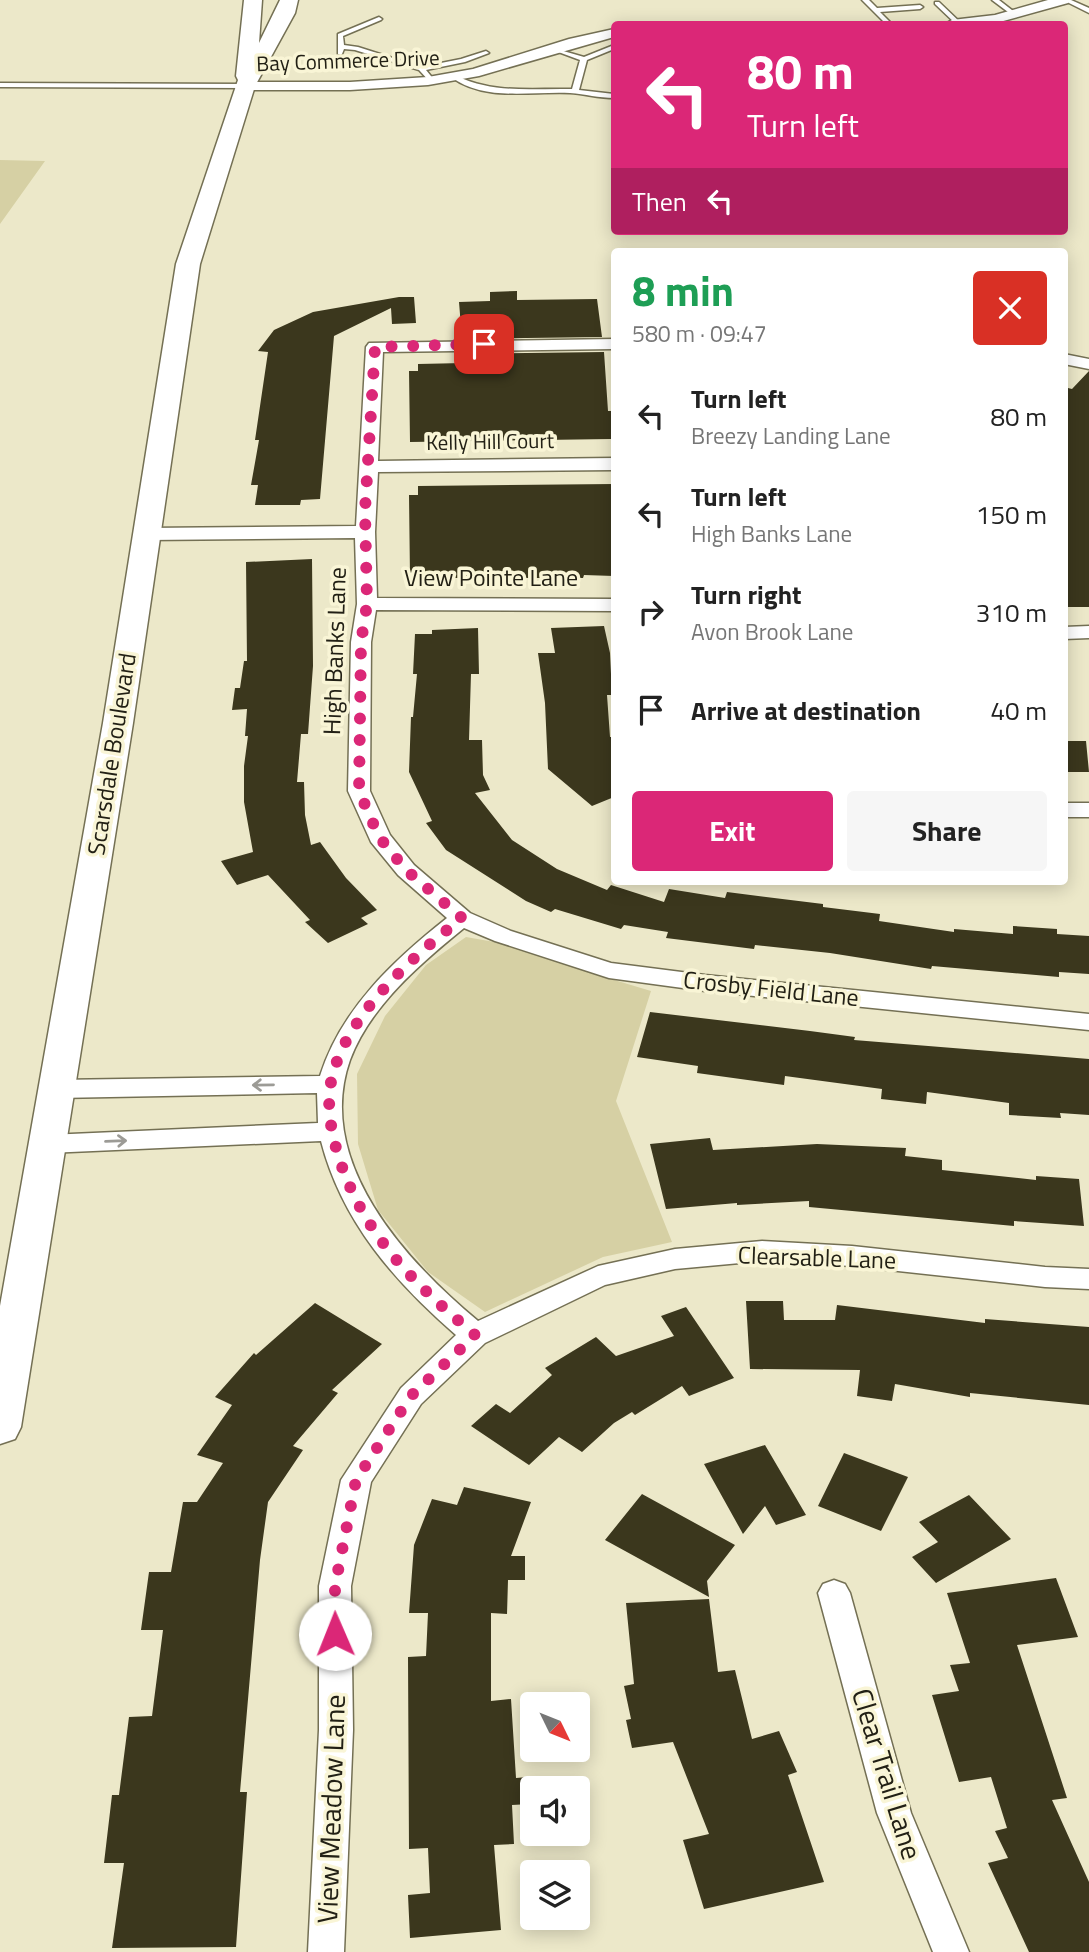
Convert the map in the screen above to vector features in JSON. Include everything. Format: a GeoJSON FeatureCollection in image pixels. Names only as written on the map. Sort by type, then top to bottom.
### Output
{"type":"FeatureCollection","features":[{"type":"Feature","properties":{"kind":"main road","name":"Scarsdale Boulevard"},"geometry":{"type":"LineString","coordinates":[[245,86],[253,0]]}},
{"type":"Feature","properties":{"kind":"main road","name":"Scarsdale Boulevard"},"geometry":{"type":"LineString","coordinates":[[0,1427],[147,534],[188,264],[245,86],[285,13],[289,0]]}},
{"type":"Feature","properties":{"kind":"street"},"geometry":{"type":"LineString","coordinates":[[977,21],[1014,15],[1064,0]]}},
{"type":"Feature","properties":{"kind":"street","name":"Bay Commerce Drive"},"geometry":{"type":"LineString","coordinates":[[245,86],[364,85],[430,81],[506,66],[588,37],[611,33]]}},
{"type":"Feature","properties":{"kind":"street","name":"High Banks Lane"},"geometry":{"type":"LineString","coordinates":[[462,918],[406,870],[379,837],[359,791],[361,642],[367,604],[367,467],[375,347],[611,344]]}},
{"type":"Feature","properties":{"kind":"street"},"geometry":{"type":"LineString","coordinates":[[1068,360],[1089,364]]}},
{"type":"Feature","properties":{"kind":"street","name":"Kelly Hill Court"},"geometry":{"type":"LineString","coordinates":[[367,467],[611,464]]}},
{"type":"Feature","properties":{"kind":"street"},"geometry":{"type":"LineString","coordinates":[[147,534],[365,532]]}},
{"type":"Feature","properties":{"kind":"street","name":"View Pointe Lane"},"geometry":{"type":"LineString","coordinates":[[367,604],[611,605]]}},
{"type":"Feature","properties":{"kind":"street"},"geometry":{"type":"LineString","coordinates":[[1068,633],[1089,632]]}},
{"type":"Feature","properties":{"kind":"street"},"geometry":{"type":"LineString","coordinates":[[1068,810],[1089,810]]}},
{"type":"Feature","properties":{"kind":"street"},"geometry":{"type":"LineString","coordinates":[[462,918],[416,954],[358,1022],[331,1083],[330,1132],[352,1195],[386,1248],[426,1294],[475,1335]]}},
{"type":"Feature","properties":{"kind":"street","name":"Crosby Field Lane"},"geometry":{"type":"LineString","coordinates":[[462,918],[503,936],[609,970],[705,983],[1089,1022]]}},
{"type":"Feature","properties":{"kind":"street"},"geometry":{"type":"LineString","coordinates":[[57,1089],[331,1083]]}},
{"type":"Feature","properties":{"kind":"street"},"geometry":{"type":"LineString","coordinates":[[48,1144],[330,1132]]}},
{"type":"Feature","properties":{"kind":"street","name":"Clearsable Lane"},"geometry":{"type":"LineString","coordinates":[[475,1335],[598,1276],[676,1259],[762,1251],[852,1256],[1045,1278],[1089,1279]]}},
{"type":"Feature","properties":{"kind":"street","name":"View Meadow Lane"},"geometry":{"type":"LineString","coordinates":[[326,1952],[336,1730],[335,1586],[356,1480],[411,1396],[475,1335]]}},
{"type":"Feature","properties":{"kind":"street","name":"Clear Trail Lane"},"geometry":{"type":"LineString","coordinates":[[834,1593],[894,1813],[951,1952]]}},
{"type":"Feature","properties":{"kind":"lane"},"geometry":{"type":"LineString","coordinates":[[865,0],[886,21]]}},
{"type":"Feature","properties":{"kind":"lane"},"geometry":{"type":"LineString","coordinates":[[995,0],[1014,15]]}},
{"type":"Feature","properties":{"kind":"lane"},"geometry":{"type":"LineString","coordinates":[[1064,0],[1089,11]]}},
{"type":"Feature","properties":{"kind":"lane"},"geometry":{"type":"LineString","coordinates":[[937,3],[956,21]]}},
{"type":"Feature","properties":{"kind":"lane"},"geometry":{"type":"LineString","coordinates":[[875,10],[920,7]]}},
{"type":"Feature","properties":{"kind":"lane"},"geometry":{"type":"LineString","coordinates":[[379,19],[340,35],[341,50],[356,48],[421,69],[463,61],[486,53]]}},
{"type":"Feature","properties":{"kind":"lane"},"geometry":{"type":"LineString","coordinates":[[555,49],[584,59],[611,48]]}},
{"type":"Feature","properties":{"kind":"lane"},"geometry":{"type":"LineString","coordinates":[[575,91],[584,59]]}},
{"type":"Feature","properties":{"kind":"lane"},"geometry":{"type":"LineString","coordinates":[[421,69],[430,81]]}},
{"type":"Feature","properties":{"kind":"lane"},"geometry":{"type":"LineString","coordinates":[[455,77],[466,84],[496,90],[575,91],[594,96],[611,96]]}},
{"type":"Feature","properties":{"kind":"lane"},"geometry":{"type":"LineString","coordinates":[[0,85],[245,86]]}},
{"type":"Feature","properties":{"kind":"shaded area"},"geometry":{"type":"Polygon","coordinates":[[[0,160],[45,161],[0,224],[0,160]]]}},
{"type":"Feature","properties":{"kind":"shaded area"},"geometry":{"type":"Polygon","coordinates":[[[466,937],[541,950],[601,976],[651,991],[616,1101],[672,1242],[603,1257],[485,1312],[428,1272],[378,1210],[358,1144],[357,1074],[385,1016],[426,965],[466,937]]]}},
{"type":"Feature","properties":{"kind":"building"},"geometry":{"type":"Polygon","coordinates":[[[517,291],[517,300],[597,299],[602,337],[462,339],[459,302],[490,301],[490,292],[517,291]]]}},
{"type":"Feature","properties":{"kind":"building"},"geometry":{"type":"Polygon","coordinates":[[[399,297],[414,297],[416,323],[392,324],[391,308],[334,336],[320,499],[301,500],[300,505],[255,505],[258,485],[251,485],[259,440],[255,440],[268,352],[258,351],[274,330],[313,312],[399,297]]]}},
{"type":"Feature","properties":{"kind":"building"},"geometry":{"type":"Polygon","coordinates":[[[604,352],[608,411],[611,411],[611,439],[410,442],[409,371],[418,371],[418,364],[464,363],[463,354],[604,352]]]}},
{"type":"Feature","properties":{"kind":"building"},"geometry":{"type":"Polygon","coordinates":[[[1089,371],[1089,607],[1068,607],[1068,388],[1072,389],[1089,371]]]}},
{"type":"Feature","properties":{"kind":"building"},"geometry":{"type":"Polygon","coordinates":[[[611,484],[611,576],[410,578],[409,495],[418,495],[418,486],[611,484]]]}},
{"type":"Feature","properties":{"kind":"building"},"geometry":{"type":"Polygon","coordinates":[[[312,559],[313,666],[308,734],[301,734],[297,782],[304,782],[305,815],[311,845],[320,842],[346,878],[377,910],[361,918],[368,924],[328,943],[305,922],[310,920],[268,875],[237,885],[221,861],[253,852],[244,802],[247,709],[232,710],[235,688],[240,688],[244,661],[247,661],[246,562],[312,559]]]}},
{"type":"Feature","properties":{"kind":"building"},"geometry":{"type":"Polygon","coordinates":[[[604,626],[611,674],[611,695],[607,695],[611,737],[611,798],[592,806],[548,769],[545,703],[538,653],[555,653],[551,628],[604,626]]]}},
{"type":"Feature","properties":{"kind":"building"},"geometry":{"type":"Polygon","coordinates":[[[478,628],[479,674],[471,674],[469,740],[482,740],[483,775],[490,790],[475,793],[512,840],[557,869],[607,890],[611,885],[664,902],[669,889],[725,898],[727,892],[880,914],[879,921],[954,932],[954,929],[1013,934],[1013,926],[1057,929],[1057,934],[1089,936],[1089,974],[1059,972],[1059,977],[932,966],[931,969],[830,953],[755,945],[754,949],[666,938],[668,932],[624,925],[621,929],[555,909],[551,912],[526,901],[446,850],[426,823],[432,821],[409,772],[411,717],[417,674],[413,674],[415,634],[432,634],[432,630],[478,628]]]}},
{"type":"Feature","properties":{"kind":"building"},"geometry":{"type":"Polygon","coordinates":[[[1068,741],[1086,741],[1089,772],[1068,772],[1068,741]]]}},
{"type":"Feature","properties":{"kind":"building"},"geometry":{"type":"Polygon","coordinates":[[[650,1012],[855,1037],[854,1040],[1089,1059],[1089,1115],[1060,1113],[1061,1118],[1009,1115],[1009,1103],[927,1092],[926,1104],[881,1099],[882,1089],[785,1076],[784,1085],[697,1073],[698,1066],[637,1057],[650,1012]]]}},
{"type":"Feature","properties":{"kind":"building"},"geometry":{"type":"Polygon","coordinates":[[[710,1138],[713,1150],[817,1144],[906,1148],[905,1156],[942,1160],[942,1170],[1036,1180],[1036,1176],[1079,1179],[1084,1226],[1014,1221],[1014,1226],[809,1207],[809,1201],[666,1209],[650,1144],[710,1138]]]}},
{"type":"Feature","properties":{"kind":"building"},"geometry":{"type":"Polygon","coordinates":[[[746,1301],[783,1301],[784,1320],[835,1320],[837,1305],[985,1323],[985,1319],[1089,1327],[1089,1405],[970,1393],[970,1397],[895,1384],[892,1401],[857,1396],[860,1370],[750,1369],[746,1301]]]}},
{"type":"Feature","properties":{"kind":"building"},"geometry":{"type":"Polygon","coordinates":[[[315,1303],[382,1344],[332,1390],[338,1393],[293,1446],[303,1450],[268,1502],[260,1560],[240,1792],[247,1792],[236,1947],[112,1948],[124,1863],[104,1863],[112,1795],[119,1795],[129,1717],[152,1716],[163,1630],[141,1630],[149,1572],[171,1572],[183,1502],[197,1502],[223,1463],[197,1455],[232,1405],[215,1397],[254,1353],[256,1355],[315,1303]]]}},
{"type":"Feature","properties":{"kind":"building"},"geometry":{"type":"Polygon","coordinates":[[[686,1307],[734,1378],[689,1396],[682,1386],[635,1415],[632,1412],[614,1423],[582,1452],[559,1437],[529,1465],[471,1426],[496,1404],[510,1413],[552,1375],[545,1368],[596,1337],[616,1356],[674,1336],[661,1316],[686,1307]]]}},
{"type":"Feature","properties":{"kind":"building"},"geometry":{"type":"Polygon","coordinates":[[[765,1445],[806,1515],[776,1525],[765,1506],[743,1534],[704,1464],[765,1445]]]}},
{"type":"Feature","properties":{"kind":"building"},"geometry":{"type":"Polygon","coordinates":[[[844,1453],[908,1477],[881,1531],[818,1506],[844,1453]]]}},
{"type":"Feature","properties":{"kind":"building"},"geometry":{"type":"Polygon","coordinates":[[[464,1487],[531,1502],[511,1556],[525,1556],[525,1580],[508,1580],[507,1614],[491,1613],[491,1701],[511,1699],[516,1778],[520,1778],[520,1805],[512,1805],[514,1844],[494,1845],[501,1930],[410,1938],[408,1895],[430,1893],[428,1848],[409,1849],[408,1657],[426,1656],[428,1613],[409,1613],[414,1545],[432,1499],[457,1505],[464,1487]]]}},
{"type":"Feature","properties":{"kind":"building"},"geometry":{"type":"Polygon","coordinates":[[[642,1494],[735,1545],[707,1581],[709,1597],[605,1540],[642,1494]]]}},
{"type":"Feature","properties":{"kind":"building"},"geometry":{"type":"Polygon","coordinates":[[[969,1495],[1011,1539],[936,1583],[912,1557],[938,1542],[919,1522],[969,1495]]]}},
{"type":"Feature","properties":{"kind":"building"},"geometry":{"type":"Polygon","coordinates":[[[1056,1578],[1078,1637],[1017,1645],[1067,1798],[1052,1800],[1089,1882],[1089,1952],[1029,1952],[988,1863],[1008,1858],[995,1831],[1007,1828],[991,1777],[959,1782],[932,1695],[959,1691],[950,1665],[970,1663],[947,1593],[1056,1578]]]}},
{"type":"Feature","properties":{"kind":"building"},"geometry":{"type":"Polygon","coordinates":[[[709,1599],[718,1672],[735,1670],[752,1739],[779,1731],[797,1772],[788,1775],[824,1882],[704,1909],[683,1840],[709,1834],[673,1742],[632,1748],[626,1720],[631,1719],[624,1686],[634,1684],[626,1603],[709,1599]]]}},
{"type":"Feature","properties":{"kind":"route"},"geometry":{"type":"LineString","coordinates":[[335,1634],[335,1586],[356,1480],[411,1396],[475,1335],[426,1294],[386,1248],[352,1195],[330,1132],[331,1083],[358,1022],[416,954],[462,918],[406,870],[379,837],[359,791],[361,642],[367,604],[365,510],[375,347],[484,344]]}}]}
